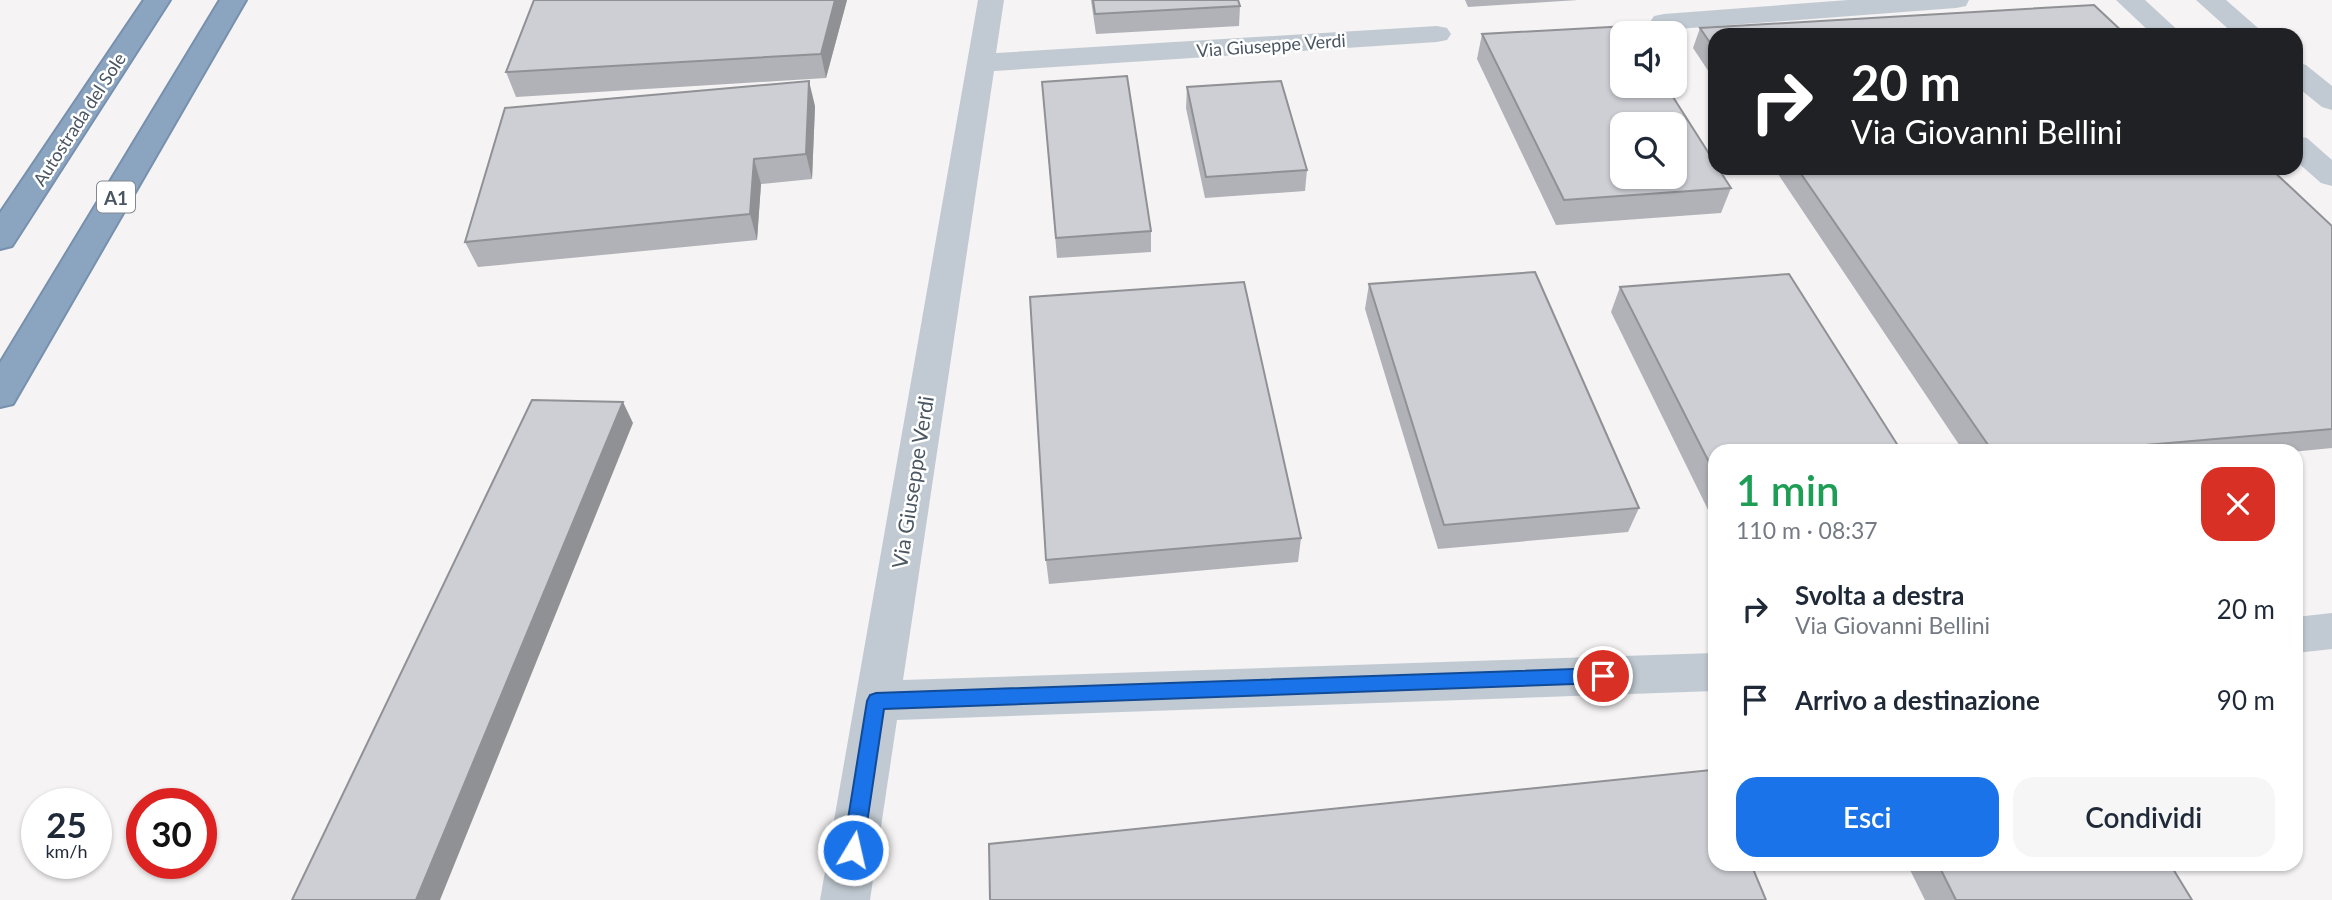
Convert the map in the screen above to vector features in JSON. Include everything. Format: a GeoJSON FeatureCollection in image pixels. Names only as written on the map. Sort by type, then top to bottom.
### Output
{"type":"FeatureCollection","features":[{"type":"Feature","properties":{"kind":"highway","name":"Autostrada del Sole"},"geometry":{"type":"LineString","coordinates":[[0,238],[157,0]]}},
{"type":"Feature","properties":{"kind":"highway","name":"A1"},"geometry":{"type":"LineString","coordinates":[[0,394],[233,0]]}},
{"type":"Feature","properties":{"kind":"street","name":"Via Giuseppe Verdi"},"geometry":{"type":"LineString","coordinates":[[845,900],[991,0]]}},
{"type":"Feature","properties":{"kind":"street"},"geometry":{"type":"LineString","coordinates":[[1677,21],[1956,0]]}},
{"type":"Feature","properties":{"kind":"street"},"geometry":{"type":"LineString","coordinates":[[2129,0],[2161,28]]}},
{"type":"Feature","properties":{"kind":"street"},"geometry":{"type":"LineString","coordinates":[[2209,0],[2243,28]]}},
{"type":"Feature","properties":{"kind":"street","name":"Via Giuseppe Verdi"},"geometry":{"type":"LineString","coordinates":[[980,63],[1437,34]]}},
{"type":"Feature","properties":{"kind":"street"},"geometry":{"type":"LineString","coordinates":[[2303,77],[2332,101]]}},
{"type":"Feature","properties":{"kind":"street"},"geometry":{"type":"LineString","coordinates":[[2303,151],[2332,176]]}},
{"type":"Feature","properties":{"kind":"street"},"geometry":{"type":"LineString","coordinates":[[2303,634],[2332,631]]}},
{"type":"Feature","properties":{"kind":"street"},"geometry":{"type":"LineString","coordinates":[[876,701],[1708,672]]}},
{"type":"Feature","properties":{"kind":"building"},"geometry":{"type":"Polygon","coordinates":[[[534,0],[835,0],[821,54],[506,72],[534,0]]]}},
{"type":"Feature","properties":{"kind":"building"},"geometry":{"type":"Polygon","coordinates":[[[1093,0],[1238,0],[1240,6],[1095,14],[1093,0]]]}},
{"type":"Feature","properties":{"kind":"building"},"geometry":{"type":"Polygon","coordinates":[[[2094,5],[2119,28],[1708,28],[1708,40],[1700,28],[2094,5]]]}},
{"type":"Feature","properties":{"kind":"building"},"geometry":{"type":"Polygon","coordinates":[[[1610,27],[1610,98],[1674,98],[1683,112],[1610,112],[1610,189],[1687,189],[1687,119],[1708,152],[1708,175],[1723,175],[1731,188],[1564,200],[1482,34],[1610,27]]]}},
{"type":"Feature","properties":{"kind":"building"},"geometry":{"type":"Polygon","coordinates":[[[1127,76],[1151,231],[1056,238],[1042,82],[1127,76]]]}},
{"type":"Feature","properties":{"kind":"building"},"geometry":{"type":"Polygon","coordinates":[[[809,81],[806,154],[754,159],[750,214],[465,242],[505,108],[809,81]]]}},
{"type":"Feature","properties":{"kind":"building"},"geometry":{"type":"Polygon","coordinates":[[[1281,81],[1307,170],[1206,177],[1187,87],[1281,81]]]}},
{"type":"Feature","properties":{"kind":"building"},"geometry":{"type":"Polygon","coordinates":[[[1802,175],[2277,175],[2332,226],[2332,429],[2157,444],[1987,444],[1802,175]]]}},
{"type":"Feature","properties":{"kind":"building"},"geometry":{"type":"Polygon","coordinates":[[[1535,272],[1639,508],[1444,525],[1369,284],[1535,272]]]}},
{"type":"Feature","properties":{"kind":"building"},"geometry":{"type":"Polygon","coordinates":[[[1789,274],[1897,444],[1708,444],[1708,460],[1620,287],[1789,274]]]}},
{"type":"Feature","properties":{"kind":"building"},"geometry":{"type":"Polygon","coordinates":[[[1244,282],[1301,538],[1046,560],[1030,297],[1244,282]]]}},
{"type":"Feature","properties":{"kind":"building"},"geometry":{"type":"Polygon","coordinates":[[[532,400],[623,402],[416,900],[292,900],[532,400]]]}},
{"type":"Feature","properties":{"kind":"building"},"geometry":{"type":"Polygon","coordinates":[[[1708,770],[1708,871],[1754,871],[1766,900],[990,900],[989,844],[1708,770]]]}},
{"type":"Feature","properties":{"kind":"building"},"geometry":{"type":"Polygon","coordinates":[[[1942,871],[2174,871],[2192,900],[1956,900],[1942,871]]]}},
{"type":"Feature","properties":{"kind":"route"},"geometry":{"type":"LineString","coordinates":[[853,850],[876,701],[1603,676]]}}]}
